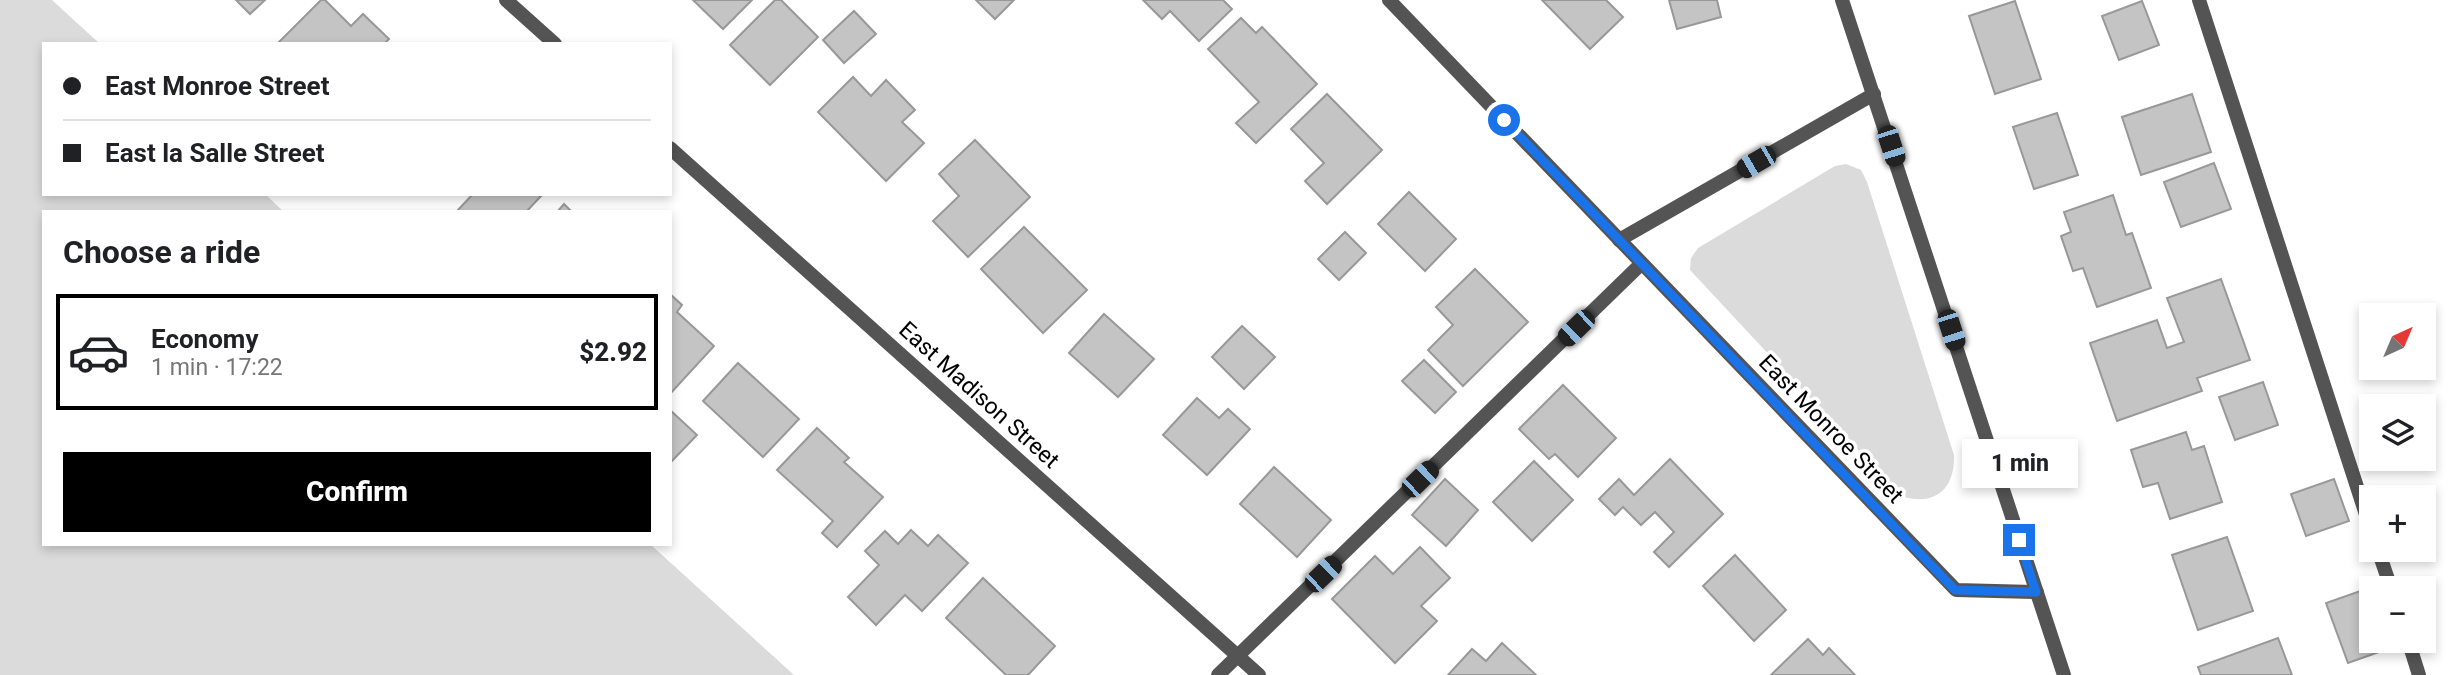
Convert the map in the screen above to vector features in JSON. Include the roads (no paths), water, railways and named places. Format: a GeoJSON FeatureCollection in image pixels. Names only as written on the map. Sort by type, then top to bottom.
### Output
{"type":"FeatureCollection","features":[{"type":"Feature","properties":{"kind":"street"},"geometry":{"type":"LineString","coordinates":[[506,0],[553,42]]}},
{"type":"Feature","properties":{"kind":"street","name":"East Monroe Street"},"geometry":{"type":"LineString","coordinates":[[1389,0],[1955,590],[2036,592]]}},
{"type":"Feature","properties":{"kind":"street"},"geometry":{"type":"LineString","coordinates":[[1842,0],[2064,675]]}},
{"type":"Feature","properties":{"kind":"street"},"geometry":{"type":"LineString","coordinates":[[2199,0],[2359,493]]}},
{"type":"Feature","properties":{"kind":"street"},"geometry":{"type":"LineString","coordinates":[[1619,240],[1874,94]]}},
{"type":"Feature","properties":{"kind":"street","name":"East Madison Street"},"geometry":{"type":"LineString","coordinates":[[672,150],[1259,675]]}},
{"type":"Feature","properties":{"kind":"street"},"geometry":{"type":"LineString","coordinates":[[1218,675],[1641,264]]}},
{"type":"Feature","properties":{"kind":"street"},"geometry":{"type":"LineString","coordinates":[[2412,653],[2419,675]]}}]}
